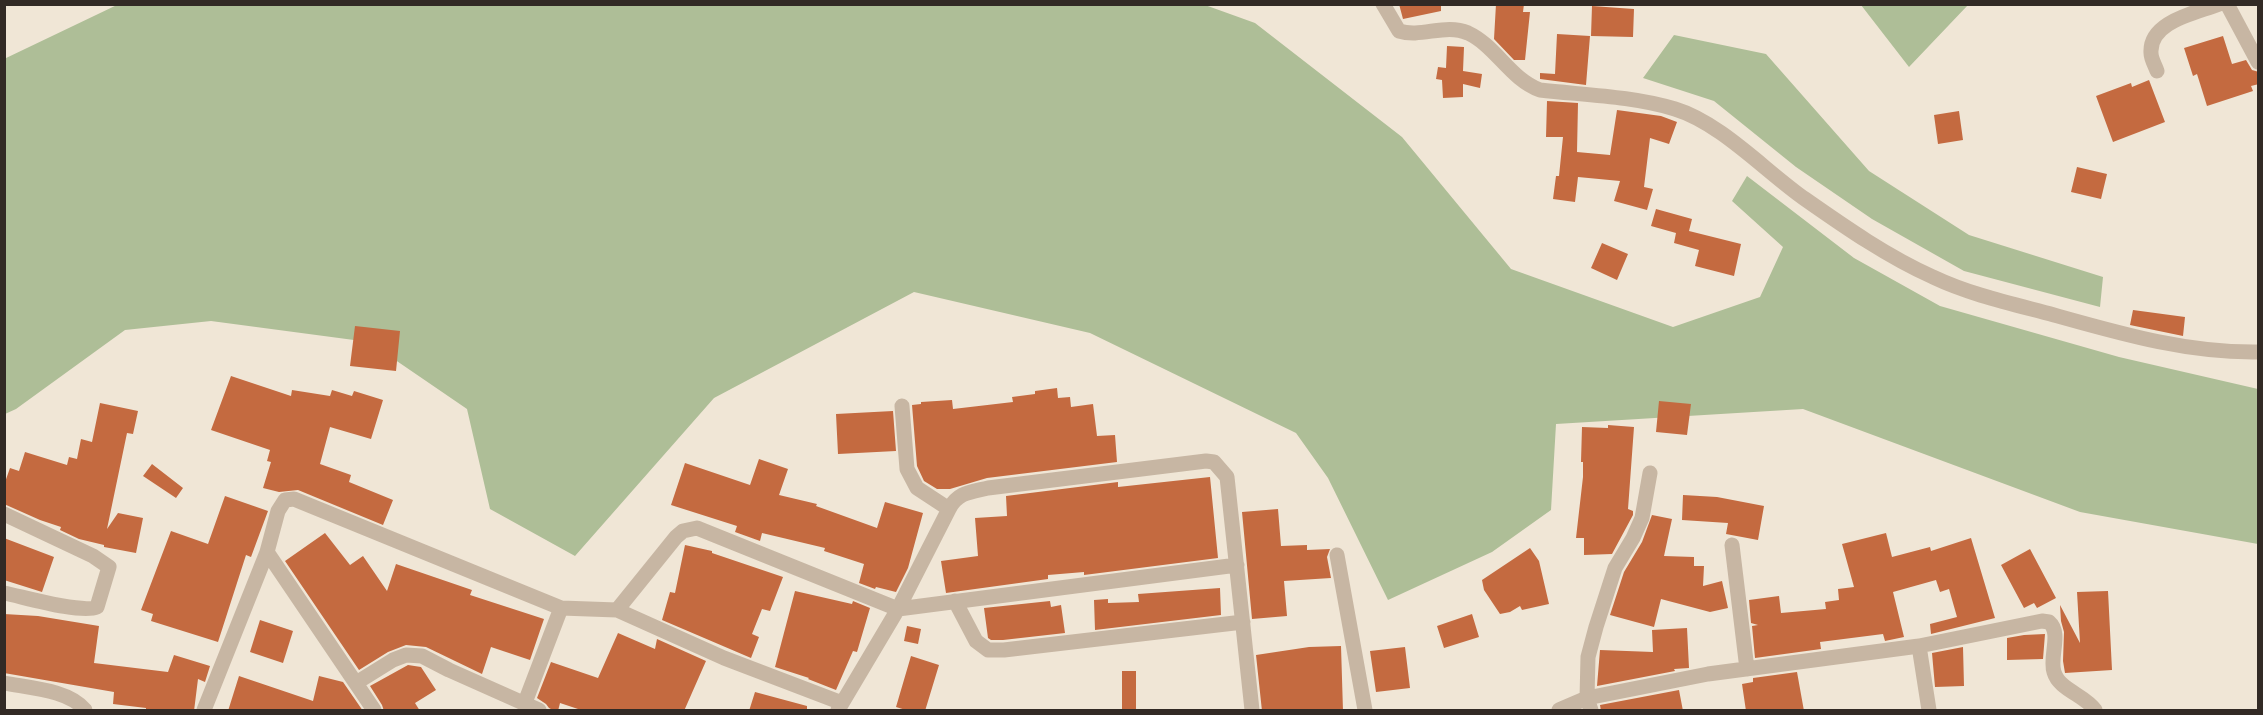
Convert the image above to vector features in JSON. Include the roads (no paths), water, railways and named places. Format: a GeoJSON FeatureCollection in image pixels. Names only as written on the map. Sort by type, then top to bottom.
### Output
{"type":"FeatureCollection","features":[{"type":"Feature","properties":{"kind":"street"},"geometry":{"type":"LineString","coordinates":[[1383,4],[1399,31],[1414,34],[1452,29],[1473,36],[1530,87],[1642,101],[1676,109],[1698,119],[1804,198],[1901,261],[1933,278],[1973,293],[2120,334],[2189,349],[2259,352]]}},
{"type":"Feature","properties":{"kind":"street"},"geometry":{"type":"LineString","coordinates":[[2157,71],[2151,54],[2152,39],[2159,31],[2167,24],[2220,4]]}},
{"type":"Feature","properties":{"kind":"street"},"geometry":{"type":"LineString","coordinates":[[2227,4],[2259,62]]}},
{"type":"Feature","properties":{"kind":"street"},"geometry":{"type":"LineString","coordinates":[[902,406],[907,469],[917,488],[949,508]]}},
{"type":"Feature","properties":{"kind":"street"},"geometry":{"type":"LineString","coordinates":[[204,711],[267,552],[278,512],[285,500],[294,499],[309,503],[561,608],[617,610],[840,707],[898,609],[949,508],[961,494],[988,488],[1206,461],[1214,462],[1227,477],[1252,711]]}},
{"type":"Feature","properties":{"kind":"street"},"geometry":{"type":"LineString","coordinates":[[1589,704],[1588,657],[1615,568],[1634,538],[1642,518],[1650,473]]}},
{"type":"Feature","properties":{"kind":"street"},"geometry":{"type":"LineString","coordinates":[[4,514],[93,556],[109,567],[97,607],[91,609],[79,609],[4,593]]}},
{"type":"Feature","properties":{"kind":"street"},"geometry":{"type":"LineString","coordinates":[[617,610],[676,537],[683,531],[697,528],[898,609],[1237,565]]}},
{"type":"Feature","properties":{"kind":"street"},"geometry":{"type":"LineString","coordinates":[[1732,545],[1747,669]]}},
{"type":"Feature","properties":{"kind":"street"},"geometry":{"type":"LineString","coordinates":[[267,552],[374,711]]}},
{"type":"Feature","properties":{"kind":"street"},"geometry":{"type":"LineString","coordinates":[[1337,555],[1365,711]]}},
{"type":"Feature","properties":{"kind":"street"},"geometry":{"type":"LineString","coordinates":[[955,601],[976,641],[988,650],[1243,622]]}},
{"type":"Feature","properties":{"kind":"street"},"geometry":{"type":"LineString","coordinates":[[524,705],[561,608]]}},
{"type":"Feature","properties":{"kind":"street"},"geometry":{"type":"LineString","coordinates":[[1561,710],[1708,674],[1919,646],[2049,622],[2054,630],[2054,672],[2060,682],[2091,705],[2095,711]]}},
{"type":"Feature","properties":{"kind":"street"},"geometry":{"type":"LineString","coordinates":[[1919,646],[1929,711]]}},
{"type":"Feature","properties":{"kind":"street"},"geometry":{"type":"LineString","coordinates":[[356,683],[393,660],[406,655],[422,656],[540,711]]}},
{"type":"Feature","properties":{"kind":"street"},"geometry":{"type":"LineString","coordinates":[[4,683],[63,695],[79,703],[85,711]]}}]}
